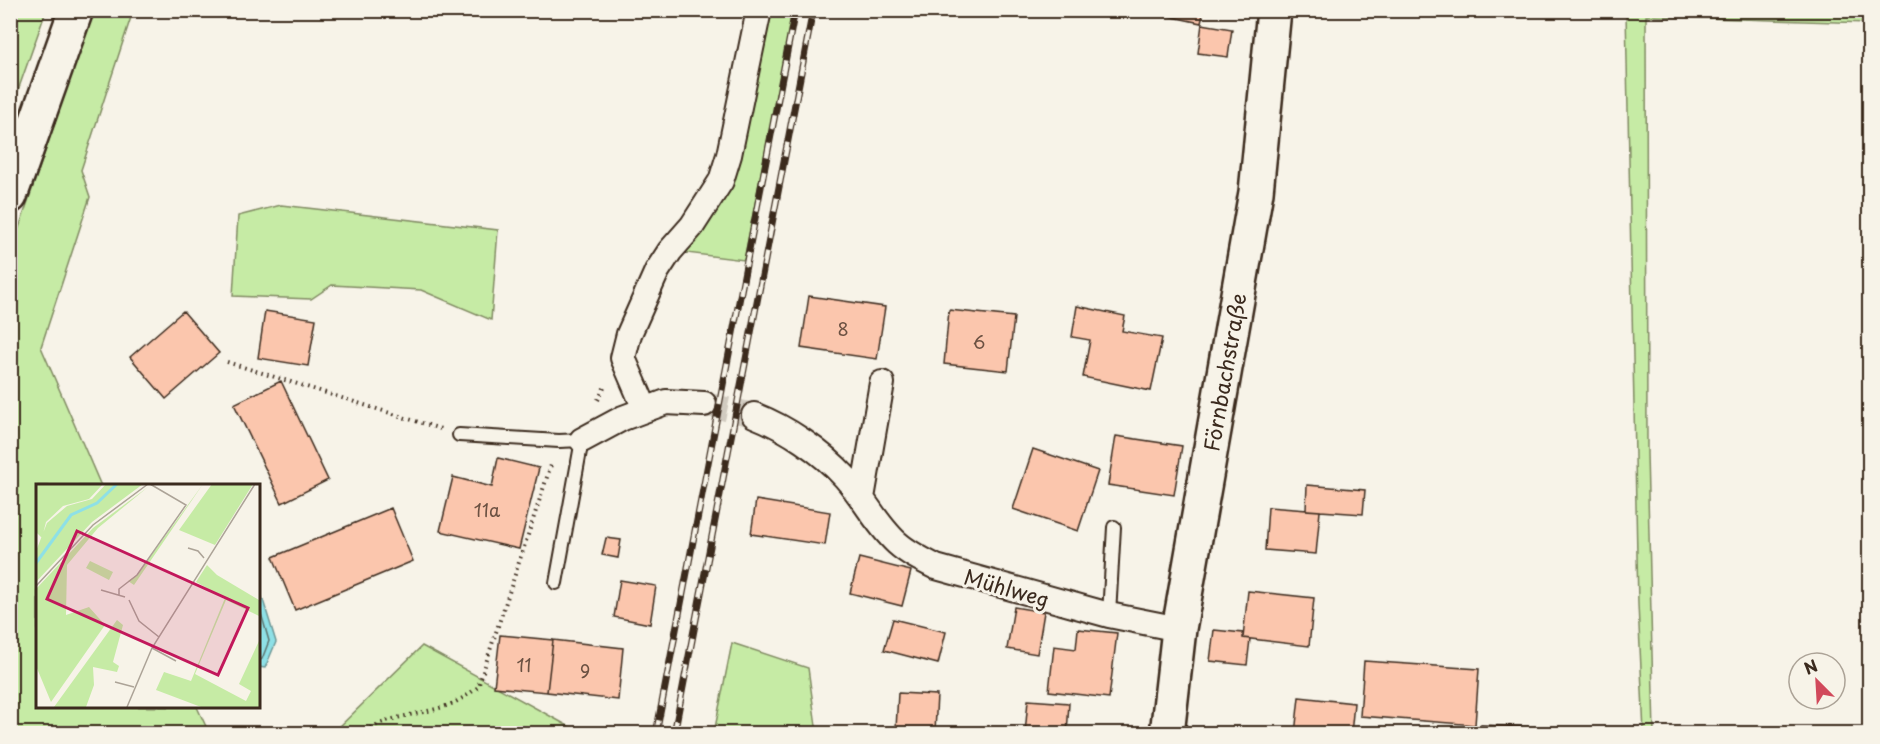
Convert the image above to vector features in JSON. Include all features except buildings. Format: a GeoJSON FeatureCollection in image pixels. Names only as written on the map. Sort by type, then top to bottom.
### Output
{"type":"FeatureCollection","features":[{"type":"Feature","properties":{"kind":"street"},"geometry":{"type":"LineString","coordinates":[[10,196],[76,10]]}},
{"type":"Feature","properties":{"kind":"street"},"geometry":{"type":"LineString","coordinates":[[645,409],[623,358],[629,334],[657,271],[670,250],[692,226],[721,181],[729,155],[759,10]]}},
{"type":"Feature","properties":{"kind":"street","name":"Förnbachstraße"},"geometry":{"type":"LineString","coordinates":[[1167,734],[1179,629],[1256,192],[1274,10]]}},
{"type":"Feature","properties":{"kind":"street"},"geometry":{"type":"LineString","coordinates":[[862,498],[882,384]]}},
{"type":"Feature","properties":{"kind":"street"},"geometry":{"type":"LineString","coordinates":[[571,441],[622,418],[666,402],[685,401],[704,404]]}},
{"type":"Feature","properties":{"kind":"street","name":"Mühlweg"},"geometry":{"type":"LineString","coordinates":[[754,415],[774,423],[821,456],[844,476],[897,543],[936,567],[1109,615],[1179,629]]}},
{"type":"Feature","properties":{"kind":"lane"},"geometry":{"type":"LineString","coordinates":[[459,435],[571,441],[556,583]]}},
{"type":"Feature","properties":{"kind":"lane"},"geometry":{"type":"LineString","coordinates":[[1109,615],[1114,527]]}},
{"type":"Feature","properties":{"kind":"path"},"geometry":{"type":"LineString","coordinates":[[227,362],[459,435]]}},
{"type":"Feature","properties":{"kind":"path"},"geometry":{"type":"LineString","coordinates":[[360,734],[391,718],[446,706],[464,698],[478,687],[571,441]]}},
{"type":"Feature","properties":{"kind":"green space"},"geometry":{"type":"Polygon","coordinates":[[[10,11],[46,11],[11,110],[10,11]]]}},
{"type":"Feature","properties":{"kind":"green space"},"geometry":{"type":"Polygon","coordinates":[[[93,11],[133,11],[81,170],[90,197],[41,347],[100,484],[36,484],[36,708],[197,708],[209,733],[11,734],[11,251],[93,11]]]}},
{"type":"Feature","properties":{"kind":"green space"},"geometry":{"type":"Polygon","coordinates":[[[760,11],[793,11],[744,260],[670,251],[709,202],[760,11]]]}},
{"type":"Feature","properties":{"kind":"green space"},"geometry":{"type":"Polygon","coordinates":[[[1626,11],[1870,11],[1869,23],[1646,16],[1647,454],[1654,734],[1644,733],[1638,604],[1626,11]]]}},
{"type":"Feature","properties":{"kind":"green space"},"geometry":{"type":"Polygon","coordinates":[[[281,205],[498,230],[491,320],[421,290],[332,285],[311,299],[233,296],[238,216],[281,205]]]}},
{"type":"Feature","properties":{"kind":"green space"},"geometry":{"type":"Polygon","coordinates":[[[732,643],[808,668],[817,733],[714,733],[732,643]]]}},
{"type":"Feature","properties":{"kind":"green space"},"geometry":{"type":"Polygon","coordinates":[[[422,646],[581,733],[332,734],[422,646]]]}},
{"type":"Feature","properties":{"kind":"water"},"geometry":{"type":"Polygon","coordinates":[[[260,593],[276,642],[265,668],[260,667],[260,593]]]}},
{"type":"Feature","properties":{"kind":"tunnel"},"geometry":{"type":"LineString","coordinates":[[704,404],[754,415]]}},
{"type":"Feature","properties":{"kind":"railway"},"geometry":{"type":"LineString","coordinates":[[656,734],[795,10]]}},
{"type":"Feature","properties":{"kind":"railway"},"geometry":{"type":"LineString","coordinates":[[674,734],[813,10]]}}]}
